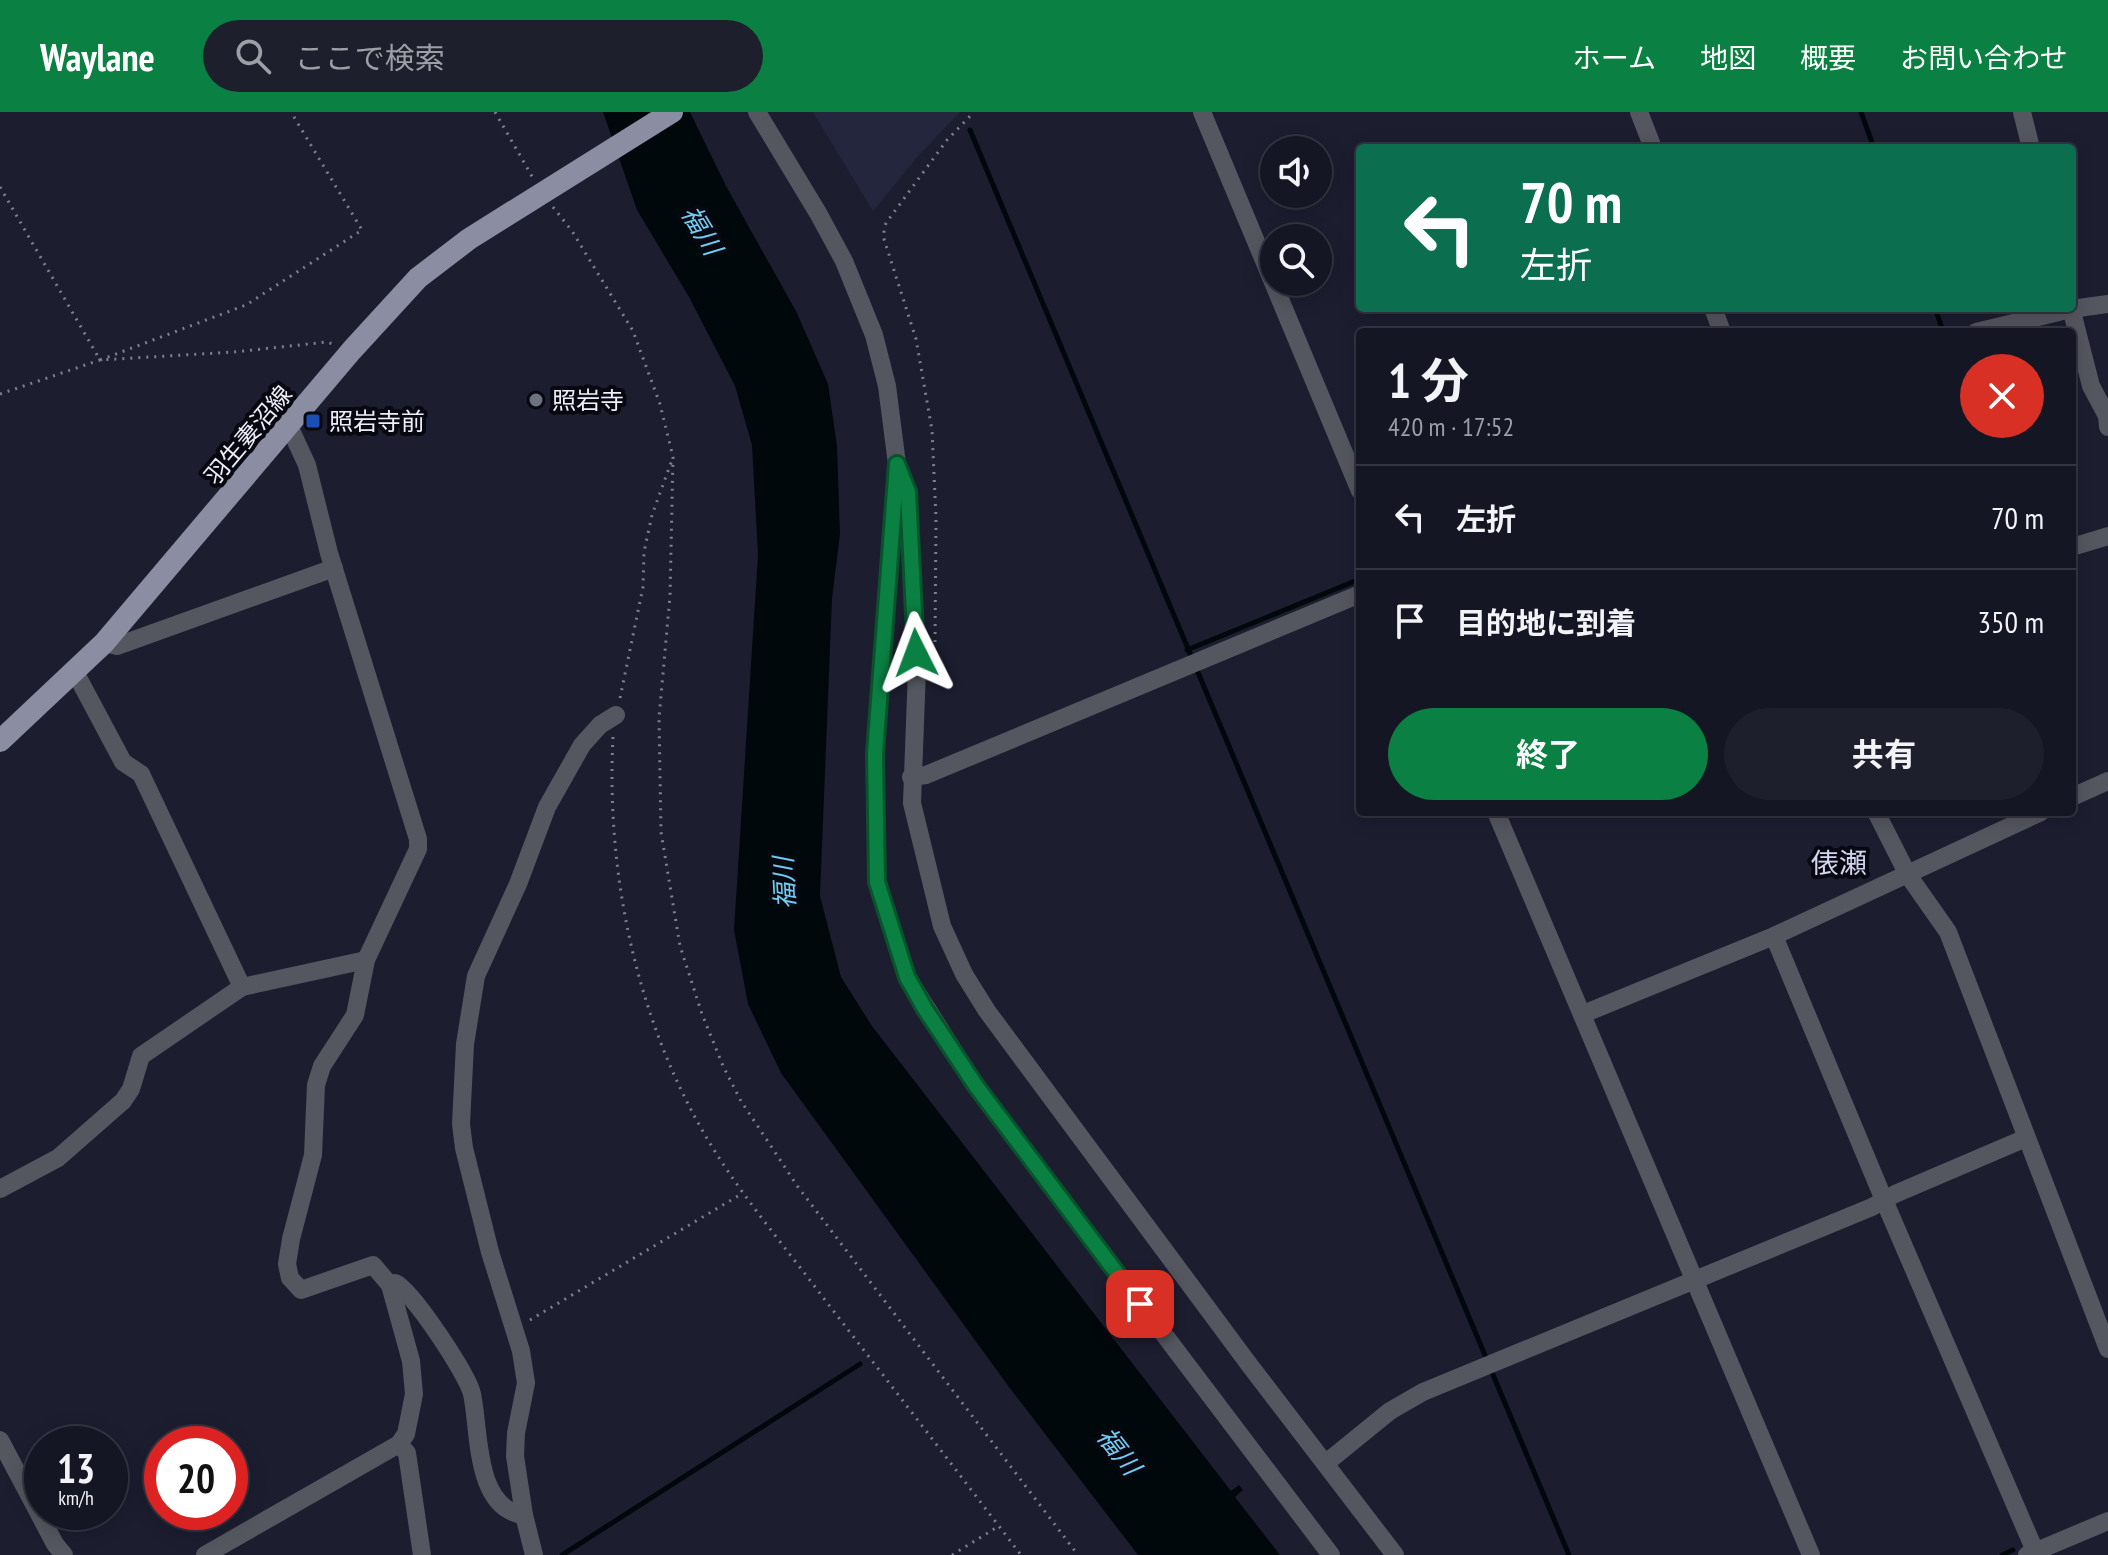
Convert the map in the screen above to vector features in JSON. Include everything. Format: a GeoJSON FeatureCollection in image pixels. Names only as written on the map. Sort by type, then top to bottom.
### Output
{"type":"FeatureCollection","features":[{"type":"Feature","properties":{"kind":"main road","name":"羽生妻沼線"},"geometry":{"type":"LineString","coordinates":[[0,741],[104,643],[352,350],[391,306],[440,259],[547,188],[672,112]]}},
{"type":"Feature","properties":{"kind":"street"},"geometry":{"type":"LineString","coordinates":[[757,112],[818,213],[860,295],[887,386],[897,464],[875,753],[877,882],[907,977],[976,1086],[1331,1555]]}},
{"type":"Feature","properties":{"kind":"street"},"geometry":{"type":"LineString","coordinates":[[1202,112],[1356,481]]}},
{"type":"Feature","properties":{"kind":"street"},"geometry":{"type":"LineString","coordinates":[[1639,112],[1651,144]]}},
{"type":"Feature","properties":{"kind":"street"},"geometry":{"type":"LineString","coordinates":[[2022,112],[2030,144]]}},
{"type":"Feature","properties":{"kind":"street"},"geometry":{"type":"LineString","coordinates":[[2076,307],[2108,304]]}},
{"type":"Feature","properties":{"kind":"street"},"geometry":{"type":"LineString","coordinates":[[1992,328],[2055,312]]}},
{"type":"Feature","properties":{"kind":"street"},"geometry":{"type":"LineString","coordinates":[[2072,312],[2091,386],[2107,416],[2108,427]]}},
{"type":"Feature","properties":{"kind":"street"},"geometry":{"type":"LineString","coordinates":[[205,1555],[399,1444],[406,1434],[414,1394],[411,1361],[390,1285],[373,1265],[301,1290],[290,1278],[287,1264],[313,1155],[316,1085],[322,1066],[355,1015],[366,960],[418,849],[418,839],[334,568],[307,465],[289,426]]}},
{"type":"Feature","properties":{"kind":"street"},"geometry":{"type":"LineString","coordinates":[[897,464],[908,492],[913,559],[917,669],[912,803],[932,895],[952,952],[987,1011],[1395,1555]]}},
{"type":"Feature","properties":{"kind":"street"},"geometry":{"type":"LineString","coordinates":[[2076,546],[2108,536]]}},
{"type":"Feature","properties":{"kind":"street"},"geometry":{"type":"LineString","coordinates":[[104,643],[117,646],[334,568]]}},
{"type":"Feature","properties":{"kind":"street"},"geometry":{"type":"LineString","coordinates":[[911,777],[926,775],[1356,596]]}},
{"type":"Feature","properties":{"kind":"street"},"geometry":{"type":"LineString","coordinates":[[75,672],[123,762],[141,774],[242,987]]}},
{"type":"Feature","properties":{"kind":"street"},"geometry":{"type":"LineString","coordinates":[[534,1555],[515,1456],[516,1433],[526,1383],[514,1330],[490,1252],[461,1124],[469,1005],[476,976],[518,884],[547,807],[582,745],[600,725],[616,715]]}},
{"type":"Feature","properties":{"kind":"street"},"geometry":{"type":"LineString","coordinates":[[2076,795],[2108,781]]}},
{"type":"Feature","properties":{"kind":"street"},"geometry":{"type":"LineString","coordinates":[[1498,816],[1811,1555]]}},
{"type":"Feature","properties":{"kind":"street"},"geometry":{"type":"LineString","coordinates":[[1878,816],[1908,875],[1948,932],[2108,1349]]}},
{"type":"Feature","properties":{"kind":"street"},"geometry":{"type":"LineString","coordinates":[[1583,1014],[1774,936],[2033,816]]}},
{"type":"Feature","properties":{"kind":"street"},"geometry":{"type":"LineString","coordinates":[[1774,936],[2031,1553],[2108,1521]]}},
{"type":"Feature","properties":{"kind":"street"},"geometry":{"type":"LineString","coordinates":[[0,1189],[58,1158],[123,1101],[131,1089],[141,1056],[242,987],[366,960]]}},
{"type":"Feature","properties":{"kind":"street"},"geometry":{"type":"LineString","coordinates":[[1326,1463],[1390,1411],[1414,1396],[1693,1281],[2026,1138]]}},
{"type":"Feature","properties":{"kind":"street"},"geometry":{"type":"LineString","coordinates":[[390,1285],[402,1285],[412,1297],[464,1376],[472,1393],[481,1462],[491,1489],[499,1505],[524,1515]]}},
{"type":"Feature","properties":{"kind":"street"},"geometry":{"type":"LineString","coordinates":[[0,1440],[55,1544],[64,1555]]}},
{"type":"Feature","properties":{"kind":"street"},"geometry":{"type":"LineString","coordinates":[[399,1444],[407,1453],[422,1555]]}},
{"type":"Feature","properties":{"kind":"path"},"geometry":{"type":"LineString","coordinates":[[0,394],[246,305],[362,230],[291,112]]}},
{"type":"Feature","properties":{"kind":"path"},"geometry":{"type":"LineString","coordinates":[[495,112],[547,188],[633,331],[660,404],[673,457],[670,596],[659,718],[660,817],[680,946],[723,1066],[741,1101],[798,1187],[1078,1555]]}},
{"type":"Feature","properties":{"kind":"path"},"geometry":{"type":"LineString","coordinates":[[934,644],[936,518],[930,417],[916,339],[883,236],[886,223],[947,140],[974,112]]}},
{"type":"Feature","properties":{"kind":"path"},"geometry":{"type":"LineString","coordinates":[[0,187],[100,360]]}},
{"type":"Feature","properties":{"kind":"path"},"geometry":{"type":"LineString","coordinates":[[100,360],[220,353],[327,342],[352,350]]}},
{"type":"Feature","properties":{"kind":"path"},"geometry":{"type":"LineString","coordinates":[[673,457],[652,515],[644,552],[643,587],[616,715],[611,785],[615,846],[628,929],[642,987],[664,1048],[701,1128],[743,1193],[1021,1555]]}},
{"type":"Feature","properties":{"kind":"path"},"geometry":{"type":"LineString","coordinates":[[514,1330],[743,1193]]}},
{"type":"Feature","properties":{"kind":"path"},"geometry":{"type":"LineString","coordinates":[[952,1555],[999,1526]]}},
{"type":"Feature","properties":{"kind":"shaded area"},"geometry":{"type":"Polygon","coordinates":[[[813,112],[960,112],[918,156],[873,211],[813,112]]]}},
{"type":"Feature","properties":{"kind":"water","name":"福川"},"geometry":{"type":"Polygon","coordinates":[[[603,112],[690,112],[726,186],[797,313],[828,384],[837,446],[840,534],[832,599],[820,896],[841,977],[872,1026],[1231,1491],[1239,1485],[1243,1490],[1235,1497],[1280,1555],[1138,1555],[1009,1387],[781,1073],[748,1004],[734,930],[758,555],[752,445],[735,386],[689,297],[637,210],[603,112]]]}},
{"type":"Feature","properties":{"kind":"waterway"},"geometry":{"type":"LineString","coordinates":[[1861,112],[1873,144]]}},
{"type":"Feature","properties":{"kind":"waterway"},"geometry":{"type":"LineString","coordinates":[[970,130],[1487,1360]]}},
{"type":"Feature","properties":{"kind":"waterway"},"geometry":{"type":"LineString","coordinates":[[1936,312],[1942,328]]}},
{"type":"Feature","properties":{"kind":"waterway"},"geometry":{"type":"LineString","coordinates":[[1187,650],[1356,581]]}},
{"type":"Feature","properties":{"kind":"waterway"},"geometry":{"type":"LineString","coordinates":[[562,1555],[860,1364]]}},
{"type":"Feature","properties":{"kind":"waterway"},"geometry":{"type":"LineString","coordinates":[[1491,1370],[1569,1555]]}},
{"type":"Feature","properties":{"kind":"waterway"},"geometry":{"type":"LineString","coordinates":[[2002,1555],[2013,1550]]}},
{"type":"Feature","properties":{"kind":"place","name":"照岩寺"},"geometry":{"type":"Point","coordinates":[536,400]}},
{"type":"Feature","properties":{"kind":"place","name":"照岩寺前"},"geometry":{"type":"Point","coordinates":[313,421]}},
{"type":"Feature","properties":{"kind":"district","name":"俵瀬"},"geometry":{"type":"Point","coordinates":[1839,862]}},
{"type":"Feature","properties":{"kind":"route"},"geometry":{"type":"LineString","coordinates":[[916,653],[908,492],[897,464],[875,753],[877,882],[907,977],[925,1009],[976,1086],[1140,1304]]}}]}
